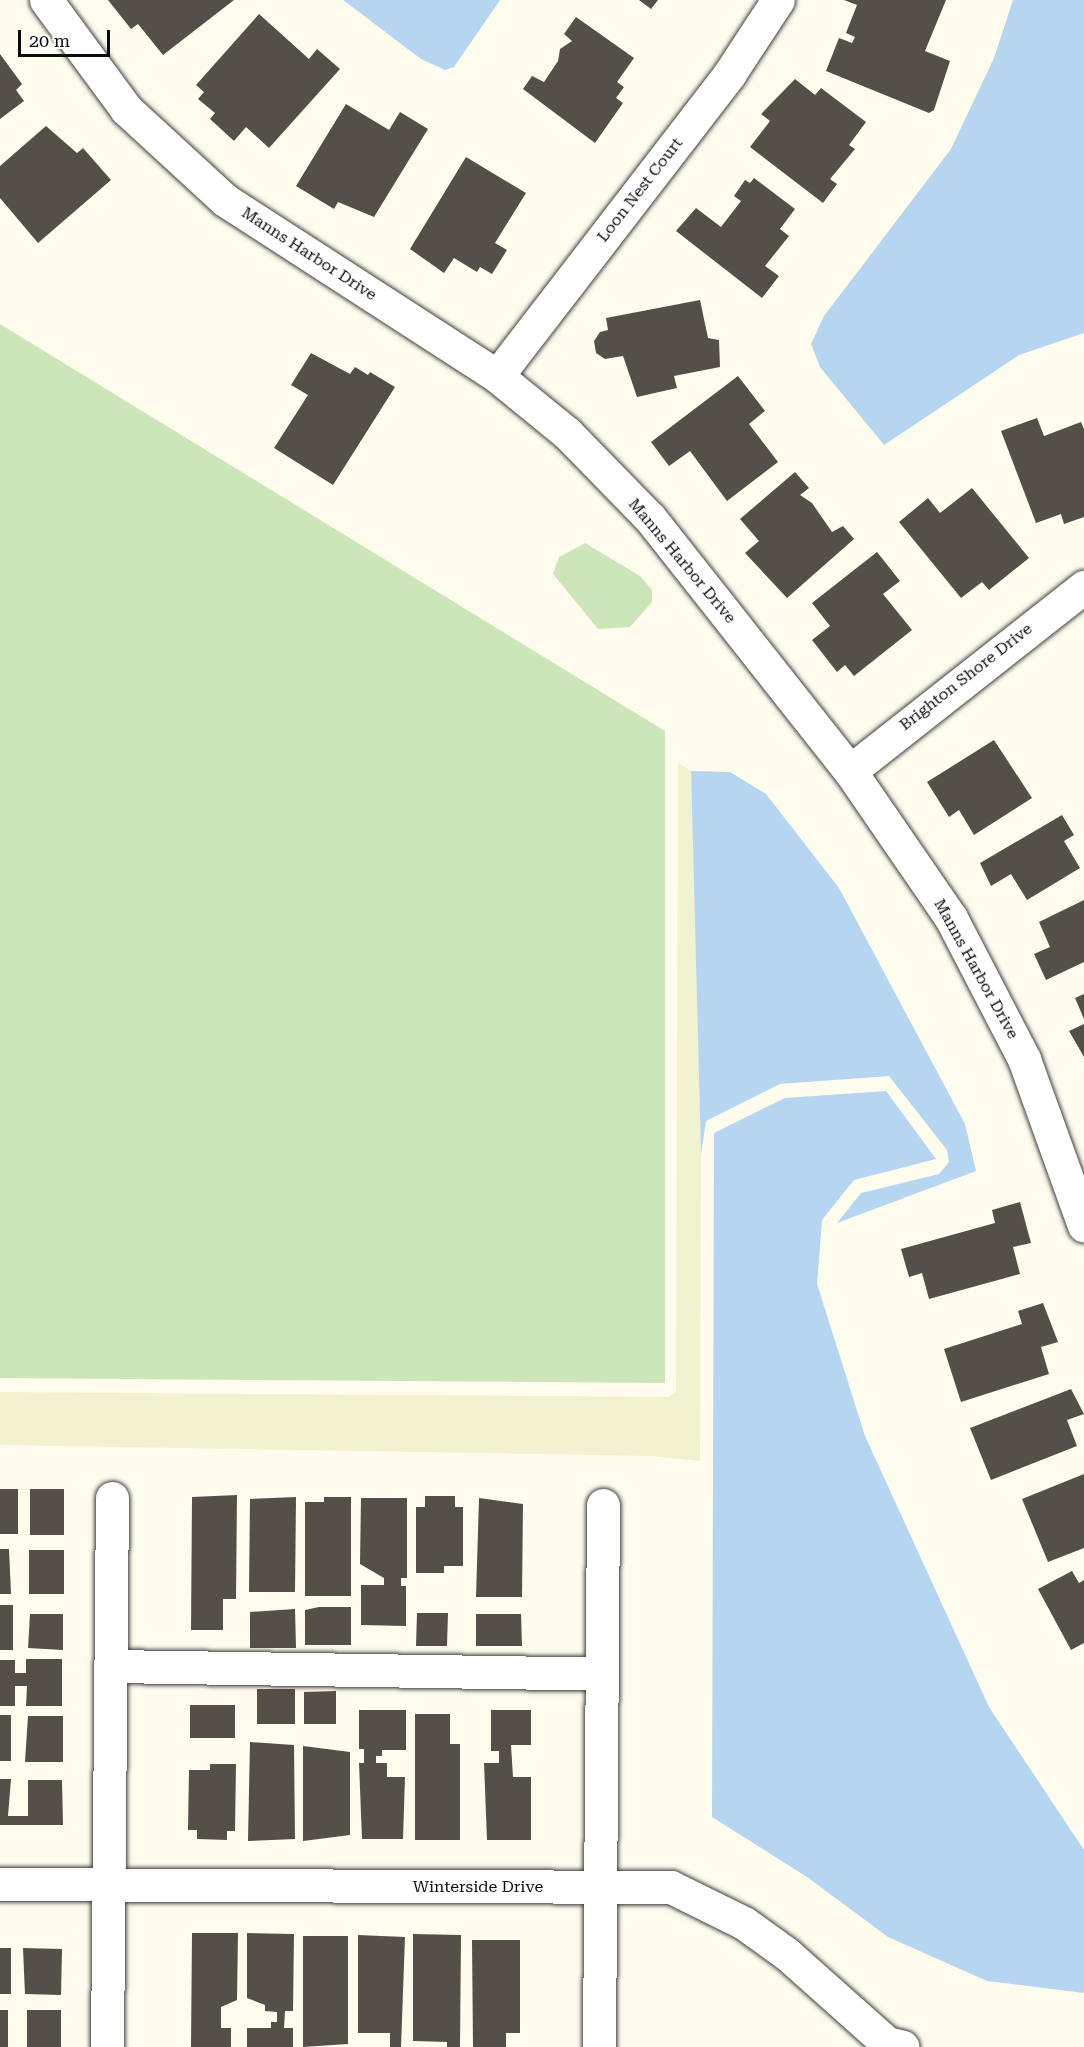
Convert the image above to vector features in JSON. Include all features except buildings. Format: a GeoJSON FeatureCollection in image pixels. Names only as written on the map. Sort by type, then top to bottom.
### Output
{"type":"FeatureCollection","features":[{"type":"Feature","properties":{"kind":"street","name":"Manns Harbor Drive"},"geometry":{"type":"LineString","coordinates":[[46,0],[126,109],[225,200],[498,376],[567,433],[650,518],[850,771],[951,918],[1024,1059],[1084,1226]]}},
{"type":"Feature","properties":{"kind":"street","name":"Loon Nest Court"},"geometry":{"type":"LineString","coordinates":[[498,376],[730,73],[778,0]]}},
{"type":"Feature","properties":{"kind":"street","name":"Brighton Shore Drive"},"geometry":{"type":"LineString","coordinates":[[850,771],[1084,587]]}},
{"type":"Feature","properties":{"kind":"street"},"geometry":{"type":"LineString","coordinates":[[107,2047],[112,1498]]}},
{"type":"Feature","properties":{"kind":"street"},"geometry":{"type":"LineString","coordinates":[[600,2047],[603,1505]]}},
{"type":"Feature","properties":{"kind":"street"},"geometry":{"type":"LineString","coordinates":[[111,1666],[602,1674]]}},
{"type":"Feature","properties":{"kind":"street","name":"Winterside Drive"},"geometry":{"type":"LineString","coordinates":[[0,1884],[671,1887],[744,1923],[787,1954],[887,2043],[903,2047]]}},
{"type":"Feature","properties":{"kind":"green space"},"geometry":{"type":"Polygon","coordinates":[[[0,324],[665,731],[665,1383],[0,1378],[0,324]]]}},
{"type":"Feature","properties":{"kind":"green space"},"geometry":{"type":"Polygon","coordinates":[[[585,543],[640,576],[652,590],[652,602],[630,627],[598,629],[553,574],[559,557],[585,543]]]}},
{"type":"Feature","properties":{"kind":"green space"},"geometry":{"type":"Polygon","coordinates":[[[678,763],[691,771],[701,1155],[700,1461],[651,1456],[0,1445],[0,1392],[669,1397],[676,1392],[678,763]]]}},
{"type":"Feature","properties":{"kind":"water"},"geometry":{"type":"Polygon","coordinates":[[[343,0],[500,0],[454,67],[445,70],[421,59],[343,0]]]}},
{"type":"Feature","properties":{"kind":"water"},"geometry":{"type":"Polygon","coordinates":[[[1013,0],[1084,0],[1084,333],[1019,355],[884,445],[820,367],[811,344],[824,316],[951,149],[994,58],[1013,0]]]}},
{"type":"Feature","properties":{"kind":"water"},"geometry":{"type":"Polygon","coordinates":[[[691,771],[730,772],[766,794],[839,888],[965,1124],[976,1171],[837,1223],[861,1193],[939,1174],[949,1162],[947,1150],[889,1076],[780,1084],[706,1121],[701,1155],[691,771]]]}},
{"type":"Feature","properties":{"kind":"water"},"geometry":{"type":"Polygon","coordinates":[[[886,1091],[936,1159],[854,1180],[822,1220],[817,1284],[865,1436],[989,1707],[1084,1850],[1084,1993],[987,1981],[888,1937],[807,1877],[712,1817],[714,1133],[785,1098],[886,1091]]]}}]}
